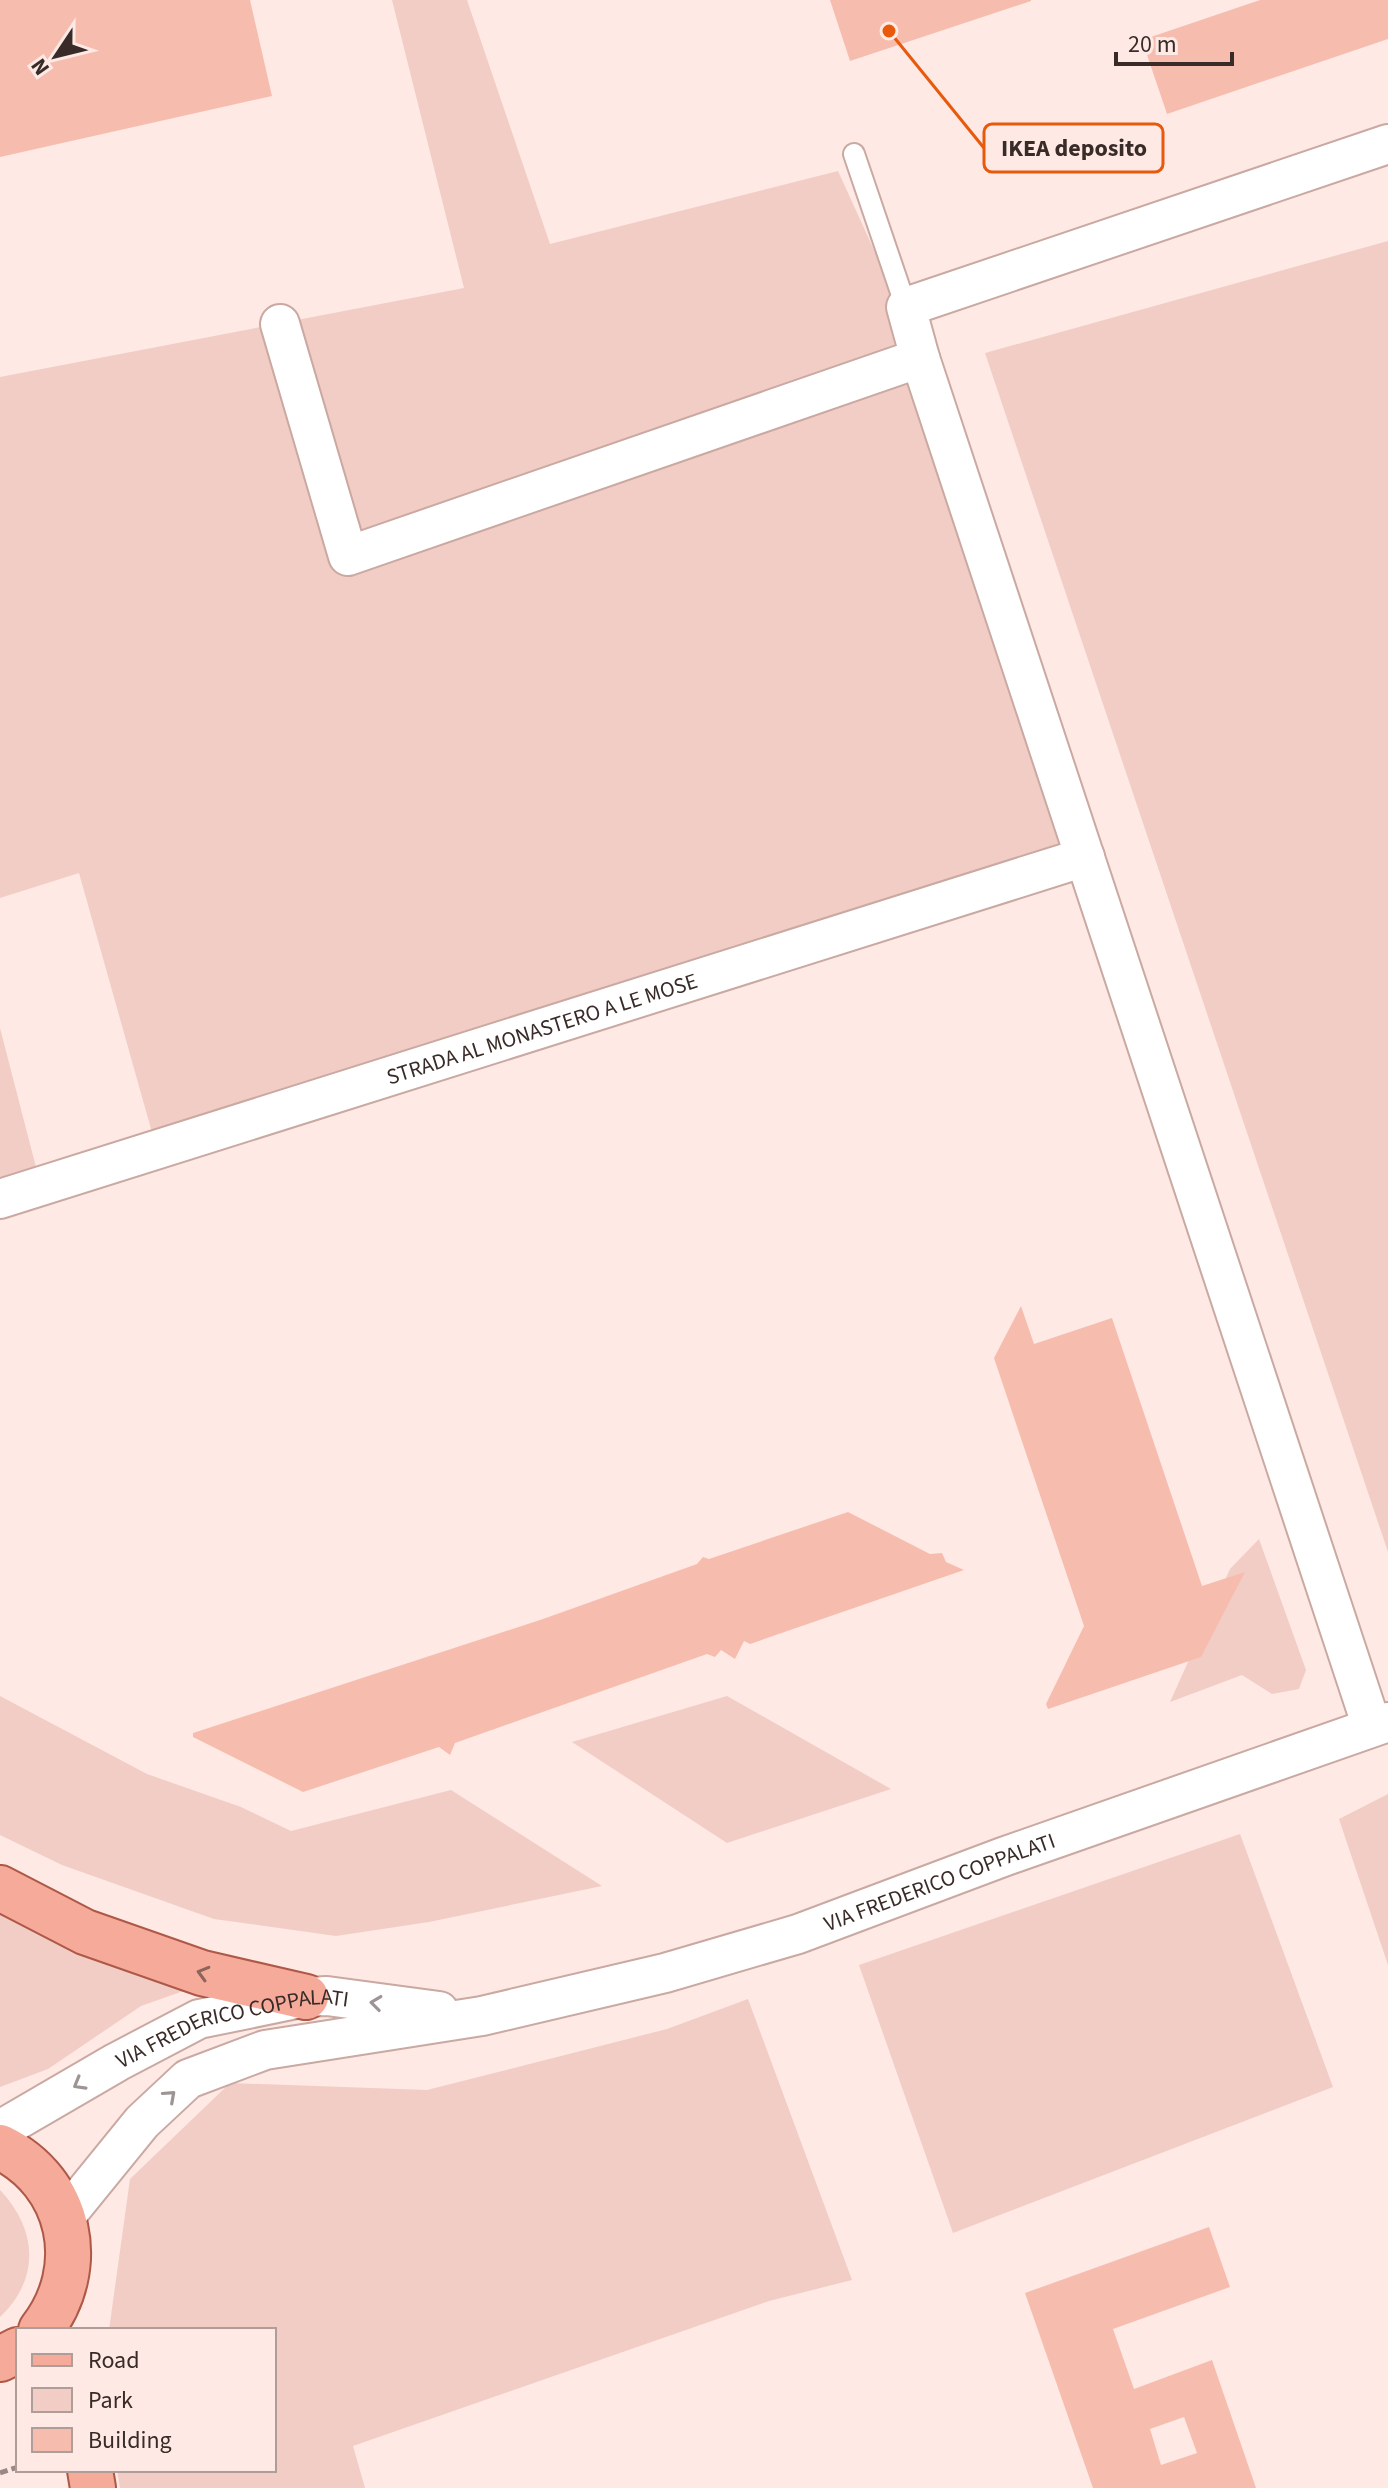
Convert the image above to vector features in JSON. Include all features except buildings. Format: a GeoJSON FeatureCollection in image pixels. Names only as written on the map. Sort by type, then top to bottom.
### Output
{"type":"FeatureCollection","features":[{"type":"Feature","properties":{"kind":"main road"},"geometry":{"type":"LineString","coordinates":[[0,1888],[99,1938],[202,1973],[306,1997]]}},
{"type":"Feature","properties":{"kind":"main road"},"geometry":{"type":"LineString","coordinates":[[0,2147],[18,2156],[47,2183],[64,2218],[70,2257],[57,2318]]}},
{"type":"Feature","properties":{"kind":"street"},"geometry":{"type":"LineString","coordinates":[[1380,1725],[1085,857],[920,358],[906,307],[1388,144]]}},
{"type":"Feature","properties":{"kind":"street"},"geometry":{"type":"LineString","coordinates":[[280,324],[348,556],[920,358]]}},
{"type":"Feature","properties":{"kind":"street","name":"STRADA AL MONASTERO A LE MOSE"},"geometry":{"type":"LineString","coordinates":[[0,1199],[1085,857]]}},
{"type":"Feature","properties":{"kind":"street","name":"VIA FREDERICO COPPALATI"},"geometry":{"type":"LineString","coordinates":[[64,2218],[142,2122],[188,2079],[265,2050],[482,2016],[665,1973],[798,1934],[1017,1852],[1380,1725]]}},
{"type":"Feature","properties":{"kind":"street","name":"VIA FREDERICO COPPALATI"},"geometry":{"type":"LineString","coordinates":[[0,2130],[199,2019],[306,1997],[327,1996],[482,2016]]}},
{"type":"Feature","properties":{"kind":"lane"},"geometry":{"type":"LineString","coordinates":[[854,154],[906,307]]}},
{"type":"Feature","properties":{"kind":"green space"},"geometry":{"type":"Polygon","coordinates":[[[392,0],[467,0],[550,244],[838,171],[900,307],[1082,844],[153,1136],[79,873],[0,898],[0,377],[464,288],[392,0]]]}},
{"type":"Feature","properties":{"kind":"green space"},"geometry":{"type":"Polygon","coordinates":[[[1388,241],[1388,1552],[985,353],[1388,241]]]}},
{"type":"Feature","properties":{"kind":"green space"},"geometry":{"type":"Polygon","coordinates":[[[0,1028],[38,1175],[0,1187],[0,1028]]]}},
{"type":"Feature","properties":{"kind":"green space"},"geometry":{"type":"Polygon","coordinates":[[[1259,1539],[1306,1670],[1299,1689],[1272,1694],[1242,1675],[1170,1702],[1230,1569],[1259,1539]]]}},
{"type":"Feature","properties":{"kind":"green space"},"geometry":{"type":"Polygon","coordinates":[[[0,1696],[147,1774],[241,1807],[291,1831],[451,1790],[602,1886],[429,1922],[336,1936],[214,1919],[62,1865],[0,1835],[0,1696]]]}},
{"type":"Feature","properties":{"kind":"green space"},"geometry":{"type":"Polygon","coordinates":[[[727,1696],[891,1789],[727,1843],[572,1742],[727,1696]]]}},
{"type":"Feature","properties":{"kind":"green space"},"geometry":{"type":"Polygon","coordinates":[[[1388,1794],[1388,1965],[1339,1819],[1388,1794]]]}},
{"type":"Feature","properties":{"kind":"green space"},"geometry":{"type":"Polygon","coordinates":[[[1240,1834],[1333,2087],[953,2233],[859,1965],[1240,1834]]]}},
{"type":"Feature","properties":{"kind":"green space"},"geometry":{"type":"Polygon","coordinates":[[[0,1905],[192,1988],[141,2006],[48,2069],[0,2087],[0,1905]]]}},
{"type":"Feature","properties":{"kind":"green space"},"geometry":{"type":"Polygon","coordinates":[[[748,1999],[852,2280],[769,2301],[353,2446],[365,2488],[120,2488],[117,2472],[276,2472],[276,2328],[109,2328],[130,2179],[230,2083],[427,2090],[667,2029],[748,1999]]]}},
{"type":"Feature","properties":{"kind":"green space"},"geometry":{"type":"Polygon","coordinates":[[[0,2190],[21,2221],[29,2254],[28,2270],[22,2286],[0,2317],[0,2190]]]}},
{"type":"Feature","properties":{"kind":"place","name":"IKEA deposito"},"geometry":{"type":"Point","coordinates":[889,31]}}]}
